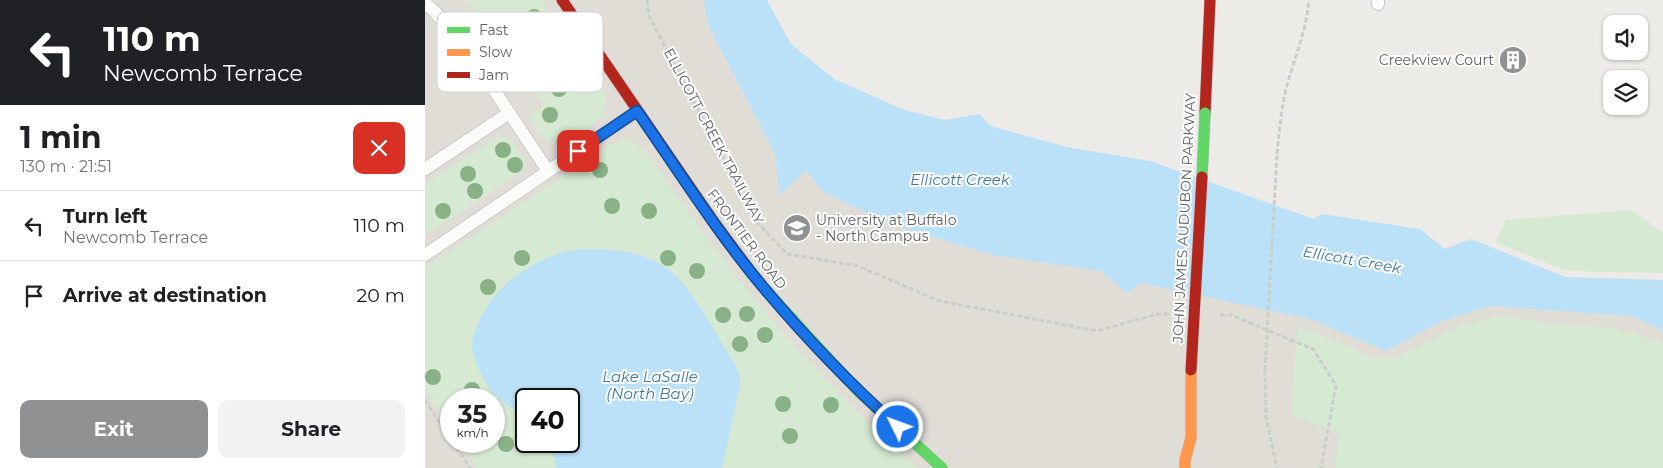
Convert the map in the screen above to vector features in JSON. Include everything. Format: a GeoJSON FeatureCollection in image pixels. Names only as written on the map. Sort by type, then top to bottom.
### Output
{"type":"FeatureCollection","features":[{"type":"Feature","properties":{"kind":"street","name":"FRONTIER ROAD"},"geometry":{"type":"LineString","coordinates":[[562,0],[570,12]]}},
{"type":"Feature","properties":{"kind":"street","name":"JOHN JAMES AUDUBON PARKWAY"},"geometry":{"type":"LineString","coordinates":[[1185,468],[1185,460],[1191,438],[1191,370],[1210,0]]}},
{"type":"Feature","properties":{"kind":"street","name":"FRONTIER ROAD"},"geometry":{"type":"LineString","coordinates":[[603,61],[714,222],[763,287],[860,393],[942,468]]}},
{"type":"Feature","properties":{"kind":"street","name":"JOHN JAMES AUDUBON PARKWAY"},"geometry":{"type":"LineString","coordinates":[[1191,438],[1198,452]]}},
{"type":"Feature","properties":{"kind":"lane"},"geometry":{"type":"LineString","coordinates":[[425,3],[437,14]]}},
{"type":"Feature","properties":{"kind":"lane"},"geometry":{"type":"LineString","coordinates":[[495,92],[548,171]]}},
{"type":"Feature","properties":{"kind":"lane"},"geometry":{"type":"LineString","coordinates":[[425,255],[637,111]]}},
{"type":"Feature","properties":{"kind":"lane"},"geometry":{"type":"LineString","coordinates":[[425,169],[509,113]]}},
{"type":"Feature","properties":{"kind":"path","name":"ELLICOTT CREEK TRAILWAY"},"geometry":{"type":"LineString","coordinates":[[647,0],[649,16],[756,220],[787,254],[858,266],[940,301],[1097,332],[1157,314],[1175,314]]}},
{"type":"Feature","properties":{"kind":"path"},"geometry":{"type":"LineString","coordinates":[[1277,468],[1267,417],[1265,370],[1277,154],[1281,114],[1305,27],[1309,0]]}},
{"type":"Feature","properties":{"kind":"path"},"geometry":{"type":"LineString","coordinates":[[1212,314],[1231,315],[1313,349],[1336,385],[1321,468]]}},
{"type":"Feature","properties":{"kind":"path"},"geometry":{"type":"LineString","coordinates":[[425,400],[440,422]]}},
{"type":"Feature","properties":{"kind":"path"},"geometry":{"type":"LineString","coordinates":[[460,453],[470,468]]}},
{"type":"Feature","properties":{"kind":"shaded area","name":"University at Buffalo - North Campus"},"geometry":{"type":"Polygon","coordinates":[[[425,0],[742,0],[807,118],[1663,310],[1663,468],[425,468],[425,0]]]}},
{"type":"Feature","properties":{"kind":"green space"},"geometry":{"type":"Polygon","coordinates":[[[467,0],[540,0],[548,12],[477,12],[467,0]]]}},
{"type":"Feature","properties":{"kind":"green space"},"geometry":{"type":"Polygon","coordinates":[[[603,89],[605,92],[606,106],[602,116],[583,132],[566,141],[552,142],[546,140],[535,128],[530,119],[532,114],[544,105],[535,92],[603,92],[603,89]]]}},
{"type":"Feature","properties":{"kind":"green space"},"geometry":{"type":"Polygon","coordinates":[[[503,136],[510,139],[525,161],[524,168],[520,173],[425,235],[425,184],[495,138],[503,136]]]}},
{"type":"Feature","properties":{"kind":"green space"},"geometry":{"type":"Polygon","coordinates":[[[621,141],[631,141],[646,151],[711,244],[764,311],[831,385],[917,468],[722,468],[740,381],[734,364],[684,283],[666,267],[643,255],[615,250],[560,253],[539,263],[504,286],[498,388],[440,388],[440,412],[425,389],[425,267],[611,145],[621,141]]]}},
{"type":"Feature","properties":{"kind":"green space"},"geometry":{"type":"Polygon","coordinates":[[[1632,210],[1663,233],[1663,273],[1566,271],[1496,242],[1506,220],[1632,210]]]}},
{"type":"Feature","properties":{"kind":"green space"},"geometry":{"type":"Polygon","coordinates":[[[1499,316],[1559,325],[1615,328],[1663,343],[1663,468],[1335,468],[1339,433],[1292,416],[1297,328],[1336,341],[1367,356],[1391,359],[1463,325],[1499,316]]]}},
{"type":"Feature","properties":{"kind":"green space"},"geometry":{"type":"Polygon","coordinates":[[[505,403],[515,409],[515,453],[553,453],[556,468],[476,468],[467,453],[505,453],[505,403]]]}},
{"type":"Feature","properties":{"kind":"water","name":"Ellicott Creek"},"geometry":{"type":"Polygon","coordinates":[[[704,0],[767,0],[791,44],[834,79],[902,109],[944,120],[979,114],[991,126],[1067,147],[1150,161],[1314,219],[1322,214],[1420,229],[1445,249],[1471,239],[1565,277],[1663,280],[1663,330],[1630,316],[1491,306],[1440,322],[1386,351],[1310,319],[1140,283],[1127,294],[1101,271],[993,255],[887,223],[822,191],[806,170],[780,195],[775,154],[708,25],[704,0]]]}},
{"type":"Feature","properties":{"kind":"water","name":"Lake LaSalle (North Bay)"},"geometry":{"type":"Polygon","coordinates":[[[576,250],[618,251],[639,255],[656,262],[671,271],[694,299],[732,359],[739,376],[740,385],[722,468],[556,468],[553,453],[580,453],[580,388],[515,388],[515,410],[505,404],[505,388],[490,388],[485,382],[475,360],[472,345],[476,329],[489,303],[509,281],[534,264],[565,252],[576,250]]]}},
{"type":"Feature","properties":{"kind":"traffic: fast"},"geometry":{"type":"LineString","coordinates":[[1202,177],[1205,113]]}},
{"type":"Feature","properties":{"kind":"traffic: fast"},"geometry":{"type":"LineString","coordinates":[[751,272],[860,393],[942,468]]}},
{"type":"Feature","properties":{"kind":"traffic: slow"},"geometry":{"type":"LineString","coordinates":[[1185,468],[1185,460],[1191,438],[1191,370]]}},
{"type":"Feature","properties":{"kind":"traffic: jam"},"geometry":{"type":"LineString","coordinates":[[562,0],[570,12]]}},
{"type":"Feature","properties":{"kind":"traffic: jam"},"geometry":{"type":"LineString","coordinates":[[1205,113],[1210,0]]}},
{"type":"Feature","properties":{"kind":"traffic: jam"},"geometry":{"type":"LineString","coordinates":[[603,60],[714,222],[751,272]]}},
{"type":"Feature","properties":{"kind":"traffic: jam"},"geometry":{"type":"LineString","coordinates":[[1191,370],[1202,177]]}},
{"type":"Feature","properties":{"kind":"place","name":"Creekview Court"},"geometry":{"type":"Point","coordinates":[1513,60]}},
{"type":"Feature","properties":{"kind":"place","name":"University at Buffalo - North Campus"},"geometry":{"type":"Point","coordinates":[797,228]}},
{"type":"Feature","properties":{"kind":"route"},"geometry":{"type":"LineString","coordinates":[[578,151],[637,111],[714,222],[763,287],[860,393],[898,427]]}}]}
